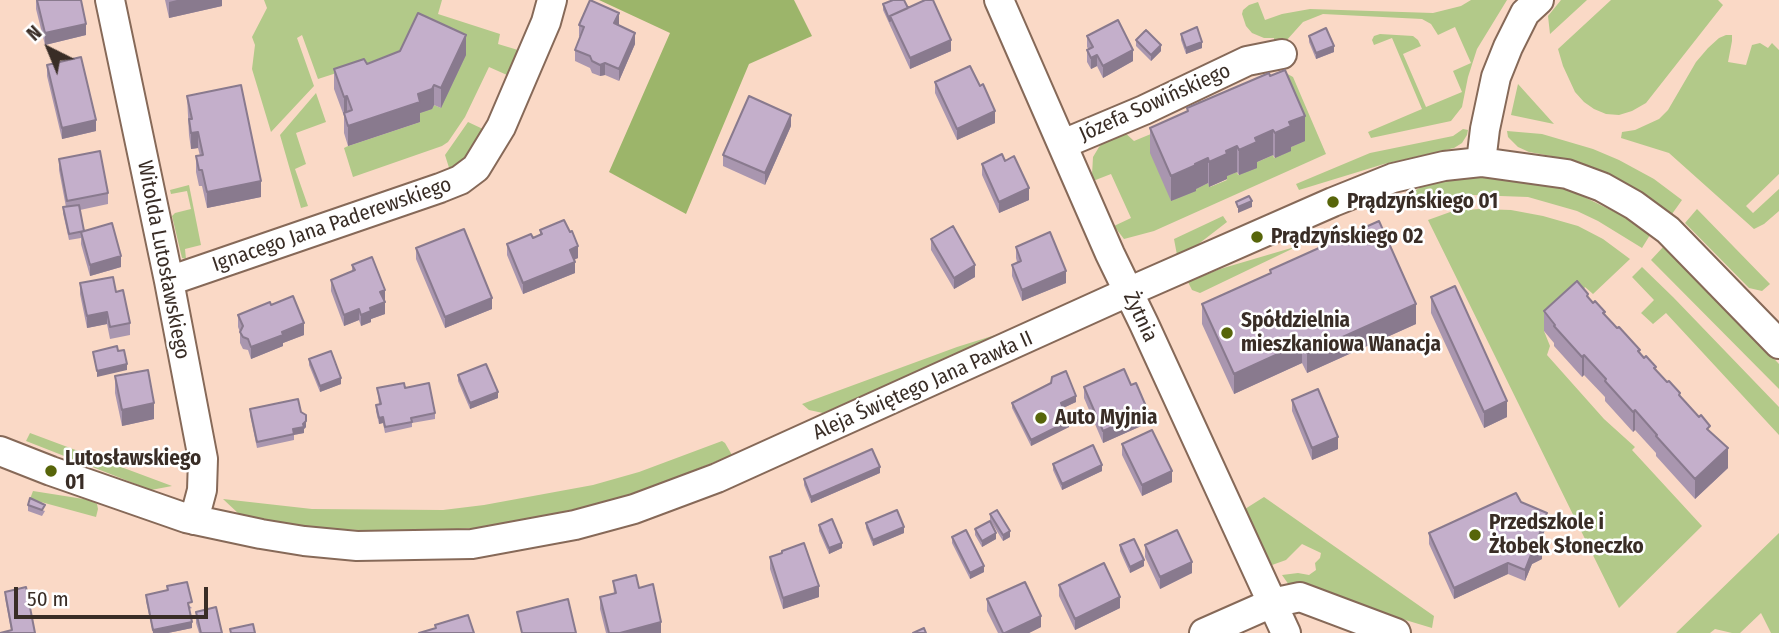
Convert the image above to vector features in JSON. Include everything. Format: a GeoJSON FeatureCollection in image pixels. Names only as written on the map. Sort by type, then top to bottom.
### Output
{"type":"FeatureCollection","features":[{"type":"Feature","properties":{"kind":"street","name":"Witolda Lutosławskiego"},"geometry":{"type":"LineString","coordinates":[[110,0],[203,458],[202,490],[194,520]]}},
{"type":"Feature","properties":{"kind":"street","name":"Ignacego Jana Paderewskiego"},"geometry":{"type":"LineString","coordinates":[[169,281],[460,180],[481,160],[501,127],[546,22],[552,0]]}},
{"type":"Feature","properties":{"kind":"street","name":"Żytnia"},"geometry":{"type":"LineString","coordinates":[[999,0],[1128,292],[1286,633]]}},
{"type":"Feature","properties":{"kind":"street"},"geometry":{"type":"LineString","coordinates":[[1481,162],[1496,77],[1525,13],[1539,0]]}},
{"type":"Feature","properties":{"kind":"street","name":"Józefa Sowińskiego"},"geometry":{"type":"LineString","coordinates":[[1063,144],[1144,110],[1247,61],[1282,54]]}},
{"type":"Feature","properties":{"kind":"street","name":"Aleja Świętego Jana Pawła II"},"geometry":{"type":"LineString","coordinates":[[0,451],[194,520],[304,541],[357,546],[472,544],[575,525],[635,509],[717,478],[1333,202],[1393,178],[1444,166],[1481,162],[1567,174],[1602,187],[1634,205],[1668,230],[1779,344]]}},
{"type":"Feature","properties":{"kind":"street"},"geometry":{"type":"LineString","coordinates":[[1204,633],[1272,603],[1300,597],[1395,633]]}},
{"type":"Feature","properties":{"kind":"green space"},"geometry":{"type":"Polygon","coordinates":[[[264,0],[442,0],[438,14],[500,34],[498,44],[518,50],[507,75],[489,67],[465,117],[448,142],[353,177],[344,148],[420,122],[418,114],[434,105],[441,108],[386,57],[318,79],[302,35],[297,38],[314,86],[271,132],[252,69],[255,45],[252,37],[267,8],[264,0]]]}},
{"type":"Feature","properties":{"kind":"green space"},"geometry":{"type":"Polygon","coordinates":[[[599,0],[794,0],[812,36],[749,64],[686,214],[609,172],[670,33],[599,0]]]}},
{"type":"Feature","properties":{"kind":"green space"},"geometry":{"type":"Polygon","coordinates":[[[1471,0],[1507,0],[1477,49],[1462,107],[1451,121],[1371,138],[1368,132],[1422,109],[1392,38],[1374,45],[1374,36],[1413,36],[1418,40],[1421,46],[1403,54],[1426,107],[1462,92],[1453,71],[1471,63],[1455,27],[1438,35],[1431,24],[1422,19],[1323,14],[1303,22],[1286,41],[1274,42],[1274,38],[1264,38],[1252,33],[1242,14],[1249,5],[1258,2],[1265,20],[1310,9],[1433,13],[1461,6],[1471,0]]]}},
{"type":"Feature","properties":{"kind":"green space"},"geometry":{"type":"Polygon","coordinates":[[[1561,0],[1587,0],[1550,34],[1548,16],[1561,0]]]}},
{"type":"Feature","properties":{"kind":"green space"},"geometry":{"type":"Polygon","coordinates":[[[1611,0],[1718,0],[1723,5],[1646,103],[1619,115],[1606,114],[1584,102],[1575,92],[1558,49],[1611,0]]]}},
{"type":"Feature","properties":{"kind":"green space"},"geometry":{"type":"Polygon","coordinates":[[[1732,35],[1728,62],[1746,65],[1752,45],[1760,43],[1768,48],[1772,43],[1779,50],[1779,174],[1746,206],[1753,213],[1779,189],[1779,211],[1754,229],[1669,153],[1621,138],[1622,132],[1635,130],[1659,119],[1668,110],[1696,62],[1719,38],[1732,35]]]}},
{"type":"Feature","properties":{"kind":"green space"},"geometry":{"type":"Polygon","coordinates":[[[1284,72],[1293,77],[1326,154],[1154,231],[1124,239],[1114,226],[1131,218],[1111,174],[1093,181],[1093,157],[1106,139],[1122,130],[1134,141],[1199,114],[1199,98],[1209,124],[1171,201],[1208,183],[1210,187],[1227,180],[1226,176],[1237,172],[1238,175],[1255,163],[1273,155],[1274,158],[1304,141],[1284,72]]]}},
{"type":"Feature","properties":{"kind":"green space"},"geometry":{"type":"Polygon","coordinates":[[[1518,84],[1554,124],[1511,115],[1518,84]]]}},
{"type":"Feature","properties":{"kind":"green space"},"geometry":{"type":"Polygon","coordinates":[[[316,93],[326,122],[296,133],[306,164],[295,169],[308,206],[301,208],[280,135],[316,93]]]}},
{"type":"Feature","properties":{"kind":"green space"},"geometry":{"type":"Polygon","coordinates":[[[468,122],[485,130],[463,169],[451,174],[445,155],[468,122]]]}},
{"type":"Feature","properties":{"kind":"green space"},"geometry":{"type":"Polygon","coordinates":[[[1463,129],[1468,130],[1467,135],[1462,143],[1454,148],[1384,164],[1299,190],[1296,184],[1370,153],[1453,136],[1463,129]]]}},
{"type":"Feature","properties":{"kind":"green space"},"geometry":{"type":"Polygon","coordinates":[[[1507,131],[1542,134],[1593,149],[1654,179],[1682,200],[1672,214],[1649,197],[1605,173],[1518,147],[1508,137],[1507,131]]]}},
{"type":"Feature","properties":{"kind":"green space"},"geometry":{"type":"Polygon","coordinates":[[[1496,177],[1568,189],[1625,217],[1650,235],[1642,248],[1577,211],[1528,197],[1473,195],[1411,205],[1395,201],[1427,184],[1496,177]]]}},
{"type":"Feature","properties":{"kind":"green space"},"geometry":{"type":"Polygon","coordinates":[[[189,185],[201,245],[185,249],[186,259],[182,258],[172,216],[191,209],[187,191],[171,194],[170,190],[189,185]]]}},
{"type":"Feature","properties":{"kind":"green space"},"geometry":{"type":"Polygon","coordinates":[[[1697,209],[1770,284],[1762,291],[1749,288],[1685,223],[1697,209]]]}},
{"type":"Feature","properties":{"kind":"green space"},"geometry":{"type":"Polygon","coordinates":[[[1511,210],[1578,226],[1603,239],[1630,259],[1593,294],[1585,287],[1577,301],[1544,331],[1550,346],[1547,355],[1604,419],[1635,447],[1632,450],[1702,526],[1619,608],[1428,220],[1453,211],[1511,210]]]}},
{"type":"Feature","properties":{"kind":"green space"},"geometry":{"type":"Polygon","coordinates":[[[1223,216],[1227,222],[1192,249],[1177,255],[1174,239],[1223,216]]]}},
{"type":"Feature","properties":{"kind":"green space"},"geometry":{"type":"Polygon","coordinates":[[[1298,246],[1200,293],[1192,290],[1188,282],[1220,269],[1298,246]]]}},
{"type":"Feature","properties":{"kind":"green space"},"geometry":{"type":"Polygon","coordinates":[[[1664,246],[1779,364],[1779,389],[1651,260],[1664,246]]]}},
{"type":"Feature","properties":{"kind":"green space"},"geometry":{"type":"Polygon","coordinates":[[[1642,267],[1779,407],[1779,435],[1666,313],[1653,324],[1641,313],[1654,300],[1632,277],[1642,267]]]}},
{"type":"Feature","properties":{"kind":"green space"},"geometry":{"type":"Polygon","coordinates":[[[1008,331],[823,413],[809,410],[802,404],[957,347],[1008,331]]]}},
{"type":"Feature","properties":{"kind":"green space"},"geometry":{"type":"Polygon","coordinates":[[[30,433],[172,486],[151,490],[26,441],[30,433]]]}},
{"type":"Feature","properties":{"kind":"green space"},"geometry":{"type":"Polygon","coordinates":[[[722,441],[732,455],[637,493],[520,521],[474,528],[412,532],[308,528],[240,515],[223,499],[312,509],[443,510],[593,485],[639,472],[722,441]]]}},
{"type":"Feature","properties":{"kind":"green space"},"geometry":{"type":"Polygon","coordinates":[[[33,491],[90,500],[97,504],[96,517],[30,499],[33,491]]]}},
{"type":"Feature","properties":{"kind":"green space"},"geometry":{"type":"Polygon","coordinates":[[[1264,497],[1434,616],[1432,628],[1289,585],[1282,575],[1309,575],[1316,570],[1315,563],[1321,553],[1302,544],[1286,560],[1272,565],[1245,509],[1264,497]]]}},
{"type":"Feature","properties":{"kind":"green space"},"geometry":{"type":"Polygon","coordinates":[[[1779,533],[1779,633],[1771,633],[1761,613],[1740,633],[1715,629],[1710,633],[1676,633],[1779,533]]]}},
{"type":"Feature","properties":{"kind":"building"},"geometry":{"type":"Polygon","coordinates":[[[37,0],[81,0],[86,24],[45,33],[37,0]]]}},
{"type":"Feature","properties":{"kind":"building"},"geometry":{"type":"Polygon","coordinates":[[[590,0],[619,13],[614,23],[635,33],[619,69],[605,63],[600,65],[592,61],[590,56],[575,50],[584,27],[579,25],[590,0]]]}},
{"type":"Feature","properties":{"kind":"building"},"geometry":{"type":"Polygon","coordinates":[[[904,0],[908,8],[890,16],[890,21],[883,4],[904,0]]]}},
{"type":"Feature","properties":{"kind":"building"},"geometry":{"type":"Polygon","coordinates":[[[925,0],[933,0],[951,40],[910,58],[890,16],[925,0]]]}},
{"type":"Feature","properties":{"kind":"building"},"geometry":{"type":"Polygon","coordinates":[[[418,13],[466,35],[441,88],[434,85],[432,89],[418,94],[420,102],[348,126],[344,113],[352,110],[334,69],[364,59],[367,64],[400,51],[418,13]]]}},
{"type":"Feature","properties":{"kind":"building"},"geometry":{"type":"Polygon","coordinates":[[[1118,20],[1133,50],[1103,66],[1097,55],[1091,58],[1087,50],[1093,47],[1087,36],[1118,20]]]}},
{"type":"Feature","properties":{"kind":"building"},"geometry":{"type":"Polygon","coordinates":[[[1197,27],[1202,42],[1186,48],[1181,34],[1197,27]]]}},
{"type":"Feature","properties":{"kind":"building"},"geometry":{"type":"Polygon","coordinates":[[[1326,28],[1334,46],[1316,53],[1309,36],[1326,28]]]}},
{"type":"Feature","properties":{"kind":"building"},"geometry":{"type":"Polygon","coordinates":[[[1146,30],[1161,45],[1151,55],[1136,40],[1146,30]]]}},
{"type":"Feature","properties":{"kind":"building"},"geometry":{"type":"Polygon","coordinates":[[[81,57],[96,120],[62,128],[47,65],[81,57]]]}},
{"type":"Feature","properties":{"kind":"building"},"geometry":{"type":"Polygon","coordinates":[[[970,66],[980,86],[983,84],[995,111],[957,129],[935,82],[970,66]]]}},
{"type":"Feature","properties":{"kind":"building"},"geometry":{"type":"Polygon","coordinates":[[[1285,70],[1305,116],[1289,122],[1291,126],[1255,138],[1257,142],[1239,150],[1237,146],[1226,151],[1227,154],[1209,162],[1208,158],[1171,176],[1150,128],[1188,111],[1187,108],[1269,73],[1270,76],[1285,70]]]}},
{"type":"Feature","properties":{"kind":"building"},"geometry":{"type":"Polygon","coordinates":[[[241,85],[261,181],[207,192],[196,156],[203,155],[198,132],[191,133],[189,119],[192,119],[187,96],[241,85]]]}},
{"type":"Feature","properties":{"kind":"building"},"geometry":{"type":"Polygon","coordinates":[[[749,96],[791,115],[765,173],[723,155],[749,96]]]}},
{"type":"Feature","properties":{"kind":"building"},"geometry":{"type":"Polygon","coordinates":[[[100,151],[108,193],[67,201],[59,159],[100,151]]]}},
{"type":"Feature","properties":{"kind":"building"},"geometry":{"type":"Polygon","coordinates":[[[1002,154],[1005,161],[1014,156],[1029,188],[999,202],[982,164],[1002,154]]]}},
{"type":"Feature","properties":{"kind":"building"},"geometry":{"type":"Polygon","coordinates":[[[1249,196],[1252,201],[1238,207],[1236,202],[1249,196]]]}},
{"type":"Feature","properties":{"kind":"building"},"geometry":{"type":"Polygon","coordinates":[[[79,205],[84,231],[69,234],[63,207],[79,205]]]}},
{"type":"Feature","properties":{"kind":"building"},"geometry":{"type":"Polygon","coordinates":[[[564,220],[578,246],[570,250],[575,262],[523,283],[507,244],[531,234],[533,238],[542,234],[540,230],[564,220]]]}},
{"type":"Feature","properties":{"kind":"building"},"geometry":{"type":"Polygon","coordinates":[[[1379,221],[1416,304],[1307,353],[1302,343],[1234,374],[1202,304],[1379,221]]]}},
{"type":"Feature","properties":{"kind":"building"},"geometry":{"type":"Polygon","coordinates":[[[112,223],[121,256],[90,265],[81,232],[112,223]]]}},
{"type":"Feature","properties":{"kind":"building"},"geometry":{"type":"Polygon","coordinates":[[[953,226],[975,265],[954,278],[931,239],[953,226]]]}},
{"type":"Feature","properties":{"kind":"building"},"geometry":{"type":"Polygon","coordinates":[[[464,229],[492,298],[445,317],[416,248],[464,229]]]}},
{"type":"Feature","properties":{"kind":"building"},"geometry":{"type":"Polygon","coordinates":[[[1050,232],[1066,271],[1022,290],[1012,265],[1021,261],[1016,247],[1050,232]]]}},
{"type":"Feature","properties":{"kind":"building"},"geometry":{"type":"Polygon","coordinates":[[[372,257],[385,290],[380,292],[385,302],[361,315],[359,309],[344,315],[331,280],[355,270],[352,265],[372,257]]]}},
{"type":"Feature","properties":{"kind":"building"},"geometry":{"type":"Polygon","coordinates":[[[113,277],[116,292],[123,290],[130,323],[110,327],[107,312],[87,316],[80,283],[113,277]]]}},
{"type":"Feature","properties":{"kind":"building"},"geometry":{"type":"Polygon","coordinates":[[[1577,281],[1593,303],[1595,301],[1605,312],[1603,313],[1640,350],[1638,351],[1644,358],[1646,356],[1699,417],[1701,415],[1710,426],[1707,429],[1728,448],[1695,479],[1635,410],[1633,412],[1584,355],[1582,357],[1554,326],[1544,311],[1577,281]]]}},
{"type":"Feature","properties":{"kind":"building"},"geometry":{"type":"Polygon","coordinates":[[[1455,286],[1507,401],[1484,412],[1431,297],[1455,286]]]}},
{"type":"Feature","properties":{"kind":"building"},"geometry":{"type":"Polygon","coordinates":[[[293,296],[304,323],[282,332],[283,335],[251,347],[248,339],[240,332],[243,326],[238,315],[293,296]]]}},
{"type":"Feature","properties":{"kind":"building"},"geometry":{"type":"Polygon","coordinates":[[[117,346],[118,351],[124,350],[127,364],[97,371],[93,352],[117,346]]]}},
{"type":"Feature","properties":{"kind":"building"},"geometry":{"type":"Polygon","coordinates":[[[331,351],[341,378],[320,386],[309,359],[331,351]]]}},
{"type":"Feature","properties":{"kind":"building"},"geometry":{"type":"Polygon","coordinates":[[[486,364],[498,392],[470,403],[458,375],[486,364]]]}},
{"type":"Feature","properties":{"kind":"building"},"geometry":{"type":"Polygon","coordinates":[[[1124,369],[1131,385],[1136,383],[1148,411],[1103,431],[1084,387],[1124,369]]]}},
{"type":"Feature","properties":{"kind":"building"},"geometry":{"type":"Polygon","coordinates":[[[148,370],[154,403],[122,410],[115,376],[148,370]]]}},
{"type":"Feature","properties":{"kind":"building","name":"Auto Myjnia"},"geometry":{"type":"Polygon","coordinates":[[[1066,371],[1076,396],[1061,403],[1069,421],[1031,440],[1012,403],[1051,383],[1052,377],[1066,371]]]}},
{"type":"Feature","properties":{"kind":"building"},"geometry":{"type":"Polygon","coordinates":[[[404,383],[405,388],[429,383],[435,413],[411,418],[412,422],[385,427],[383,417],[379,418],[376,405],[381,404],[377,388],[404,383]]]}},
{"type":"Feature","properties":{"kind":"building"},"geometry":{"type":"Polygon","coordinates":[[[1318,389],[1338,437],[1312,448],[1292,400],[1318,389]]]}},
{"type":"Feature","properties":{"kind":"building"},"geometry":{"type":"Polygon","coordinates":[[[298,399],[301,412],[306,415],[304,427],[293,429],[294,434],[257,442],[250,409],[298,399]]]}},
{"type":"Feature","properties":{"kind":"building"},"geometry":{"type":"Polygon","coordinates":[[[1152,430],[1172,471],[1142,485],[1122,444],[1152,430]]]}},
{"type":"Feature","properties":{"kind":"building"},"geometry":{"type":"Polygon","coordinates":[[[1093,445],[1102,465],[1062,484],[1053,464],[1093,445]]]}},
{"type":"Feature","properties":{"kind":"building"},"geometry":{"type":"Polygon","coordinates":[[[872,449],[880,467],[811,497],[804,479],[872,449]]]}},
{"type":"Feature","properties":{"kind":"building"},"geometry":{"type":"Polygon","coordinates":[[[1516,493],[1521,502],[1547,513],[1538,538],[1542,547],[1532,552],[1525,570],[1508,563],[1454,588],[1429,533],[1516,493]]]}},
{"type":"Feature","properties":{"kind":"building"},"geometry":{"type":"Polygon","coordinates":[[[30,498],[45,505],[42,510],[28,505],[30,498]]]}},
{"type":"Feature","properties":{"kind":"building"},"geometry":{"type":"Polygon","coordinates":[[[897,510],[904,527],[873,540],[866,523],[897,510]]]}},
{"type":"Feature","properties":{"kind":"building"},"geometry":{"type":"Polygon","coordinates":[[[997,510],[1010,531],[1003,535],[990,514],[997,510]]]}},
{"type":"Feature","properties":{"kind":"building"},"geometry":{"type":"Polygon","coordinates":[[[832,519],[842,543],[829,548],[819,525],[832,519]]]}},
{"type":"Feature","properties":{"kind":"building"},"geometry":{"type":"Polygon","coordinates":[[[990,521],[996,533],[982,541],[975,529],[990,521]]]}},
{"type":"Feature","properties":{"kind":"building"},"geometry":{"type":"Polygon","coordinates":[[[966,530],[984,566],[970,573],[952,537],[966,530]]]}},
{"type":"Feature","properties":{"kind":"building"},"geometry":{"type":"Polygon","coordinates":[[[1177,530],[1192,562],[1160,577],[1145,545],[1177,530]]]}},
{"type":"Feature","properties":{"kind":"building"},"geometry":{"type":"Polygon","coordinates":[[[1134,539],[1144,560],[1130,567],[1120,545],[1134,539]]]}},
{"type":"Feature","properties":{"kind":"building"},"geometry":{"type":"Polygon","coordinates":[[[804,543],[819,586],[783,598],[770,557],[804,543]]]}},
{"type":"Feature","properties":{"kind":"building"},"geometry":{"type":"Polygon","coordinates":[[[1104,563],[1120,597],[1075,619],[1059,585],[1104,563]]]}},
{"type":"Feature","properties":{"kind":"building"},"geometry":{"type":"Polygon","coordinates":[[[636,575],[639,588],[653,584],[661,622],[620,633],[609,633],[600,597],[616,593],[613,581],[636,575]]]}},
{"type":"Feature","properties":{"kind":"building"},"geometry":{"type":"Polygon","coordinates":[[[187,582],[192,602],[188,603],[192,622],[153,630],[146,595],[168,590],[167,586],[187,582]]]}},
{"type":"Feature","properties":{"kind":"building"},"geometry":{"type":"Polygon","coordinates":[[[1025,582],[1041,616],[1003,633],[987,599],[1025,582]]]}},
{"type":"Feature","properties":{"kind":"building"},"geometry":{"type":"Polygon","coordinates":[[[26,587],[35,633],[0,633],[12,630],[5,592],[26,587]]]}},
{"type":"Feature","properties":{"kind":"building"},"geometry":{"type":"Polygon","coordinates":[[[568,599],[576,633],[522,633],[517,612],[568,599]]]}},
{"type":"Feature","properties":{"kind":"building"},"geometry":{"type":"Polygon","coordinates":[[[216,607],[222,633],[201,633],[196,612],[216,607]]]}},
{"type":"Feature","properties":{"kind":"building"},"geometry":{"type":"Polygon","coordinates":[[[468,615],[474,633],[419,633],[436,628],[435,625],[468,615]]]}},
{"type":"Feature","properties":{"kind":"building"},"geometry":{"type":"Polygon","coordinates":[[[253,624],[255,633],[231,633],[230,629],[253,624]]]}},
{"type":"Feature","properties":{"kind":"building"},"geometry":{"type":"Polygon","coordinates":[[[924,628],[926,633],[913,633],[924,628]]]}},
{"type":"Feature","properties":{"kind":"place","name":"Prądzyńskiego 01"},"geometry":{"type":"Point","coordinates":[1333,202]}},
{"type":"Feature","properties":{"kind":"place","name":"Prądzyńskiego 02"},"geometry":{"type":"Point","coordinates":[1257,237]}},
{"type":"Feature","properties":{"kind":"place","name":"Spółdzielnia mieszkaniowa Wanacja"},"geometry":{"type":"Point","coordinates":[1227,333]}},
{"type":"Feature","properties":{"kind":"place","name":"Auto Myjnia"},"geometry":{"type":"Point","coordinates":[1041,418]}},
{"type":"Feature","properties":{"kind":"place","name":"Lutosławskiego 01"},"geometry":{"type":"Point","coordinates":[51,471]}},
{"type":"Feature","properties":{"kind":"place","name":"Przedszkole i Żłobek Słoneczko"},"geometry":{"type":"Point","coordinates":[1475,535]}}]}
